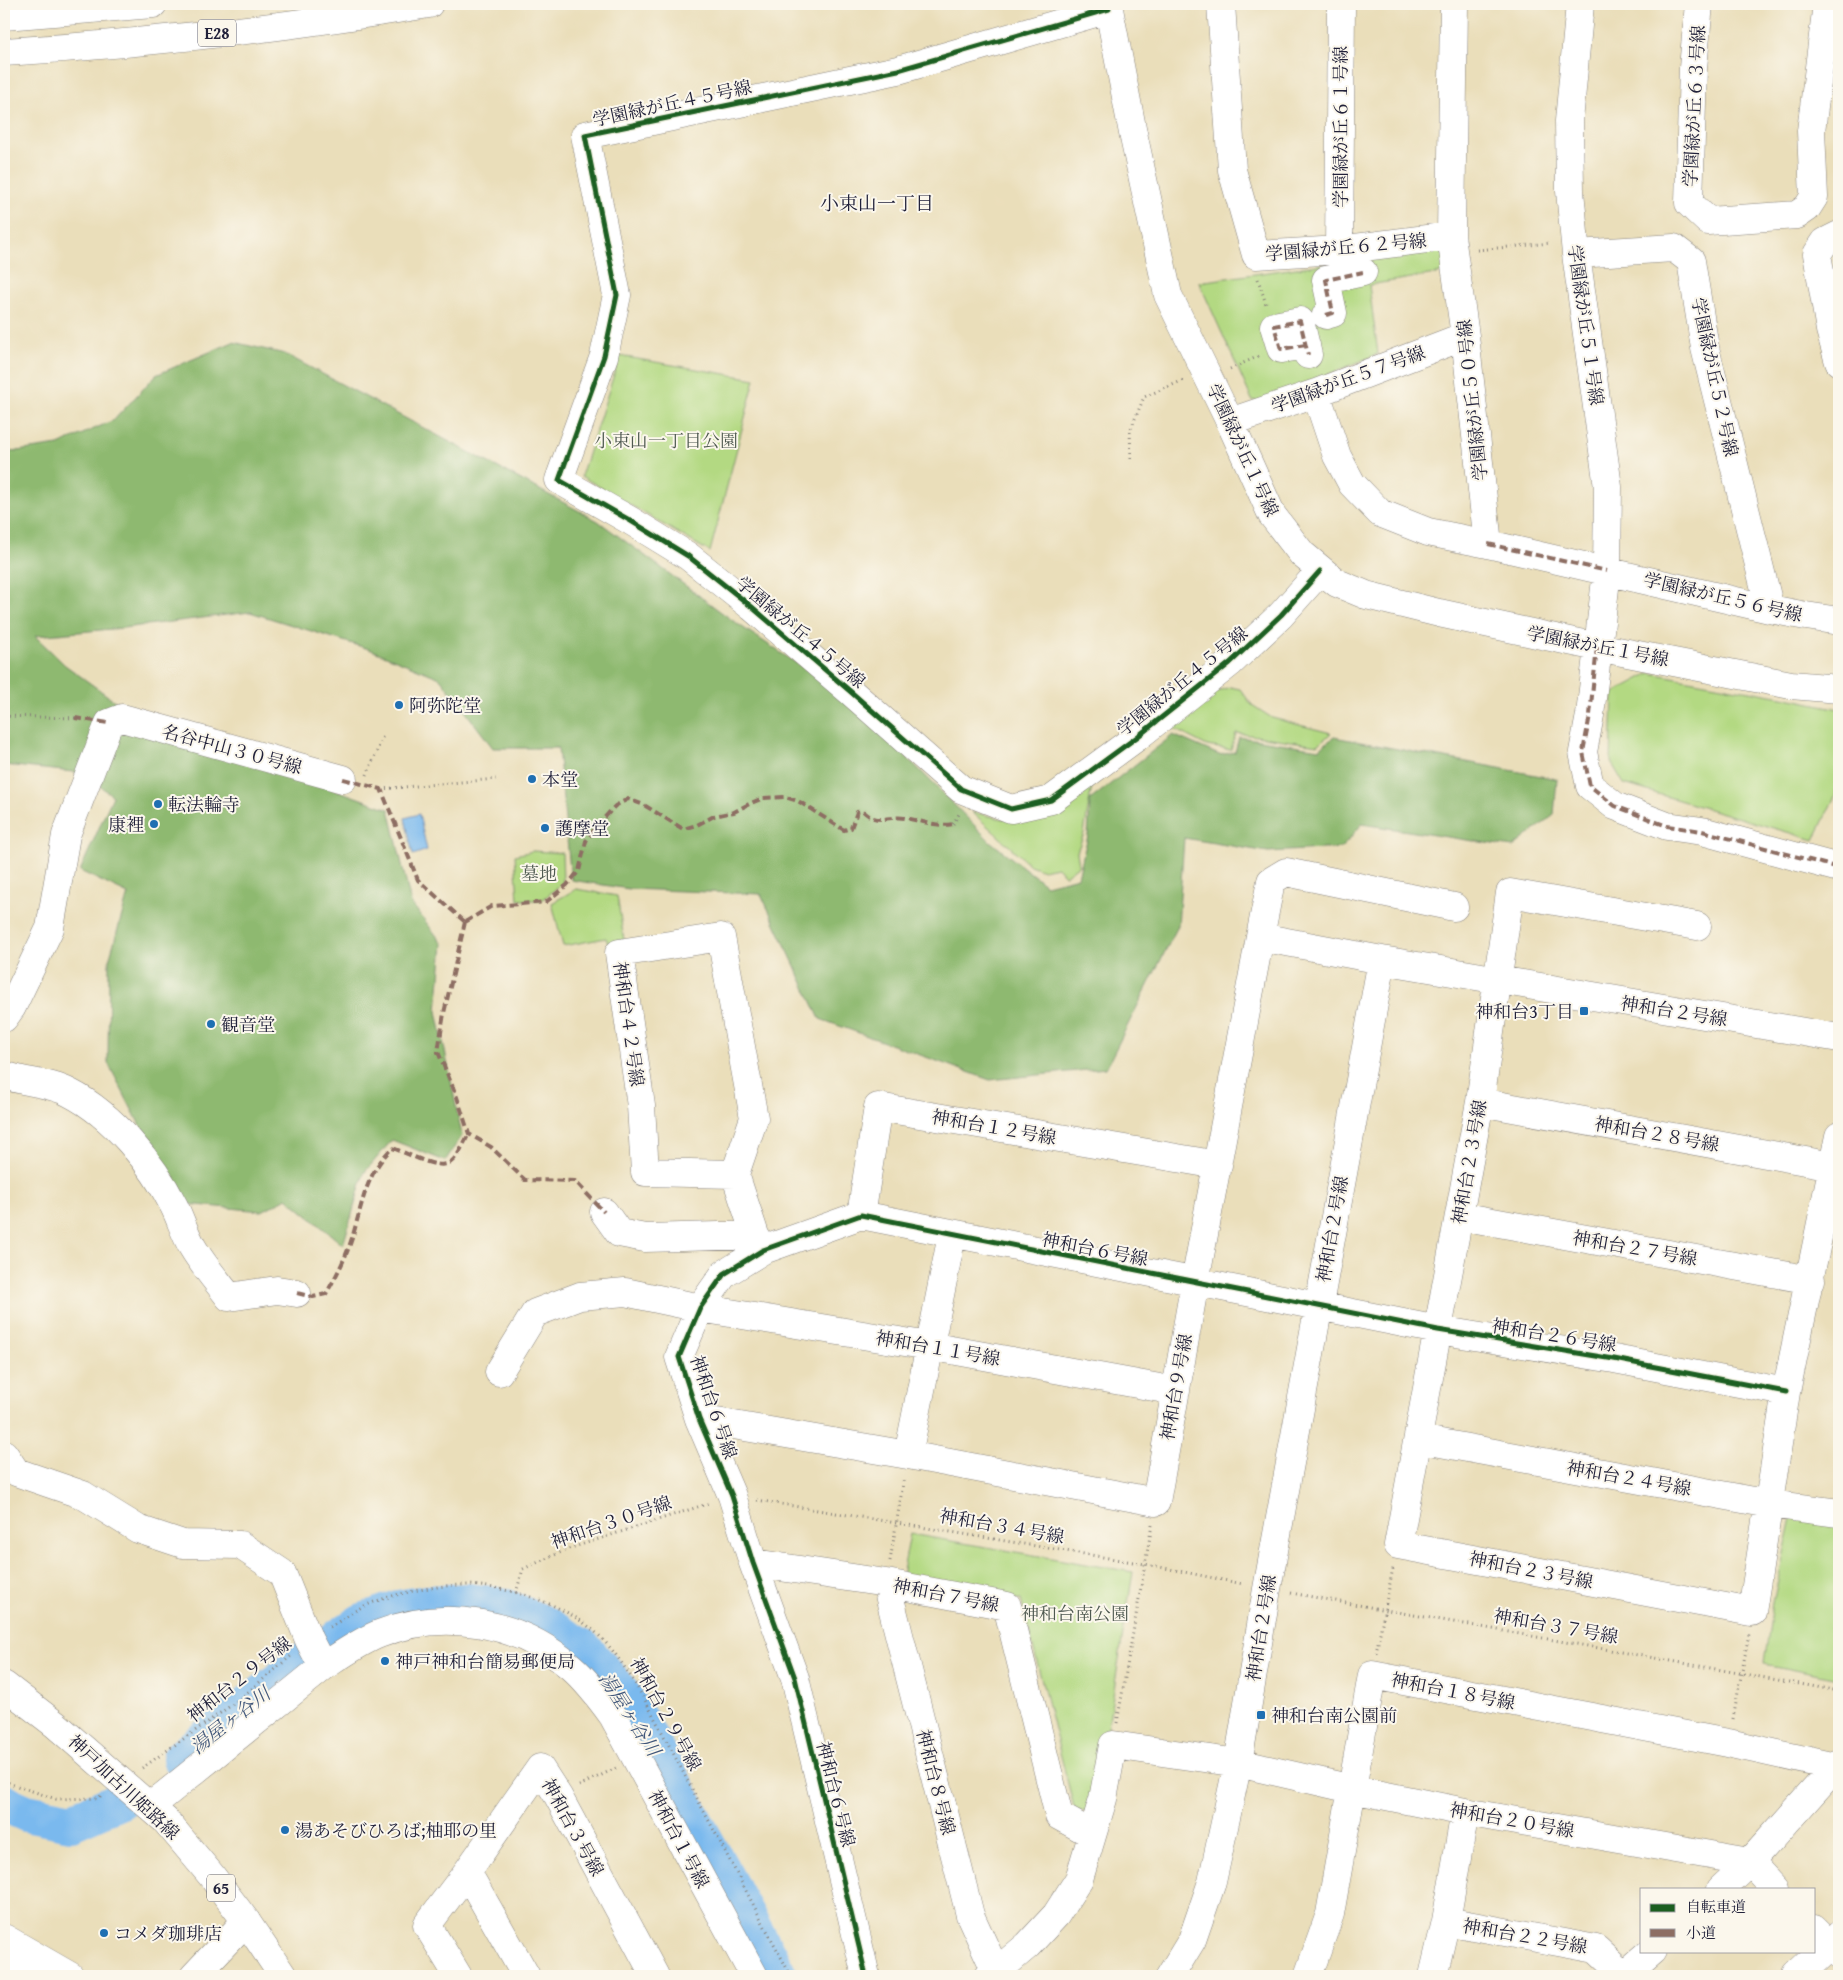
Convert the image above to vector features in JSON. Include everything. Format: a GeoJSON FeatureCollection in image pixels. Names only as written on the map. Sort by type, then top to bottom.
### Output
{"type":"FeatureCollection","features":[{"type":"Feature","properties":{"kind":"main road"},"geometry":{"type":"LineString","coordinates":[[4,16],[153,4]]}},
{"type":"Feature","properties":{"kind":"main road","name":"E28"},"geometry":{"type":"LineString","coordinates":[[4,52],[71,48],[223,33],[429,4]]}},
{"type":"Feature","properties":{"kind":"main road","name":"学園緑が丘６２号線"},"geometry":{"type":"LineString","coordinates":[[1221,4],[1232,170],[1256,255],[1339,250],[1453,248]]}},
{"type":"Feature","properties":{"kind":"main road","name":"学園緑が丘６１号線"},"geometry":{"type":"LineString","coordinates":[[1339,250],[1341,4]]}},
{"type":"Feature","properties":{"kind":"main road","name":"学園緑が丘５０号線"},"geometry":{"type":"LineString","coordinates":[[1454,4],[1453,248],[1465,336],[1488,544]]}},
{"type":"Feature","properties":{"kind":"main road","name":"学園緑が丘５１号線"},"geometry":{"type":"LineString","coordinates":[[1580,4],[1569,121],[1570,191],[1575,244],[1608,487],[1607,571],[1590,715],[1583,752],[1590,786],[1615,806],[1667,826],[1702,831],[1839,868]]}},
{"type":"Feature","properties":{"kind":"main road","name":"学園緑が丘６３号線"},"geometry":{"type":"LineString","coordinates":[[1699,4],[1693,68],[1689,203],[1708,221],[1797,215],[1807,208],[1814,197],[1811,131],[1827,4]]}},
{"type":"Feature","properties":{"kind":"main road","name":"学園緑が丘１号線"},"geometry":{"type":"LineString","coordinates":[[1109,6],[1133,133],[1168,295],[1230,422],[1272,515],[1302,554],[1320,571],[1337,583],[1366,595],[1439,613],[1597,647],[1710,667],[1791,684],[1839,689]]}},
{"type":"Feature","properties":{"kind":"main road","name":"学園緑が丘４５号線"},"geometry":{"type":"LineString","coordinates":[[1109,6],[898,70],[584,135],[616,295],[604,356],[559,480],[688,556],[830,674],[961,789],[1012,809],[1051,800],[1136,737],[1230,663],[1281,615],[1320,571]]}},
{"type":"Feature","properties":{"kind":"main road"},"geometry":{"type":"LineString","coordinates":[[1839,236],[1835,236],[1825,242],[1817,254],[1830,330],[1839,362]]}},
{"type":"Feature","properties":{"kind":"main road","name":"学園緑が丘５２号線"},"geometry":{"type":"LineString","coordinates":[[1575,244],[1674,248],[1691,261],[1705,348],[1770,609]]}},
{"type":"Feature","properties":{"kind":"main road"},"geometry":{"type":"LineString","coordinates":[[1294,333],[1332,313],[1325,278],[1363,272]]}},
{"type":"Feature","properties":{"kind":"main road","name":"学園緑が丘５７号線"},"geometry":{"type":"LineString","coordinates":[[1230,422],[1316,393],[1465,336]]}},
{"type":"Feature","properties":{"kind":"main road"},"geometry":{"type":"LineString","coordinates":[[1316,393],[1337,456],[1352,484],[1380,513],[1428,532],[1488,544]]}},
{"type":"Feature","properties":{"kind":"main road","name":"学園緑が丘５６号線"},"geometry":{"type":"LineString","coordinates":[[1488,544],[1770,609],[1839,621]]}},
{"type":"Feature","properties":{"kind":"main road","name":"名谷中山３０号線"},"geometry":{"type":"LineString","coordinates":[[4,1018],[12,1007],[50,928],[66,835],[109,723],[122,718],[355,777]]}},
{"type":"Feature","properties":{"kind":"main road","name":"神和台９号線"},"geometry":{"type":"LineString","coordinates":[[1156,1502],[1195,1282],[1271,881],[1286,872],[1454,907]]}},
{"type":"Feature","properties":{"kind":"main road","name":"神和台２３号線"},"geometry":{"type":"LineString","coordinates":[[1697,926],[1510,893],[1480,1102],[1398,1545],[1752,1612]]}},
{"type":"Feature","properties":{"kind":"main road","name":"神和台４２号線"},"geometry":{"type":"LineString","coordinates":[[721,937],[754,1118],[734,1174],[645,1172],[641,1106],[619,953],[721,937]]}},
{"type":"Feature","properties":{"kind":"main road"},"geometry":{"type":"LineString","coordinates":[[1260,937],[1382,960]]}},
{"type":"Feature","properties":{"kind":"main road","name":"神和台２号線"},"geometry":{"type":"LineString","coordinates":[[1170,1976],[1192,1940],[1212,1882],[1238,1763],[1267,1589],[1382,960],[1496,981],[1839,1038]]}},
{"type":"Feature","properties":{"kind":"main road"},"geometry":{"type":"LineString","coordinates":[[4,1076],[68,1091],[83,1100],[111,1124],[137,1150],[158,1176],[175,1208],[192,1248],[229,1297],[277,1290],[296,1293]]}},
{"type":"Feature","properties":{"kind":"main road","name":"神和台２８号線"},"geometry":{"type":"LineString","coordinates":[[1480,1102],[1833,1166]]}},
{"type":"Feature","properties":{"kind":"main road","name":"神和台１２号線"},"geometry":{"type":"LineString","coordinates":[[861,1215],[878,1107],[1218,1165]]}},
{"type":"Feature","properties":{"kind":"main road"},"geometry":{"type":"LineString","coordinates":[[1752,1612],[1786,1392],[1839,1136]]}},
{"type":"Feature","properties":{"kind":"main road"},"geometry":{"type":"LineString","coordinates":[[604,1212],[619,1232],[645,1238],[759,1242],[734,1174]]}},
{"type":"Feature","properties":{"kind":"main road","name":"神和台６号線"},"geometry":{"type":"LineString","coordinates":[[866,1976],[795,1678],[753,1563],[732,1496],[699,1419],[679,1357],[700,1308],[724,1274],[759,1242],[861,1215],[952,1235],[1318,1307]]}},
{"type":"Feature","properties":{"kind":"main road","name":"神和台２７号線"},"geometry":{"type":"LineString","coordinates":[[1460,1216],[1810,1280]]}},
{"type":"Feature","properties":{"kind":"main road"},"geometry":{"type":"LineString","coordinates":[[908,1455],[952,1235]]}},
{"type":"Feature","properties":{"kind":"main road","name":"神和台１１号線"},"geometry":{"type":"LineString","coordinates":[[499,1372],[535,1314],[580,1296],[625,1292],[700,1308],[929,1346],[1176,1391]]}},
{"type":"Feature","properties":{"kind":"main road","name":"神和台２６号線"},"geometry":{"type":"LineString","coordinates":[[1318,1307],[1438,1330],[1614,1359],[1786,1392]]}},
{"type":"Feature","properties":{"kind":"main road"},"geometry":{"type":"LineString","coordinates":[[699,1419],[908,1455],[1156,1502]]}},
{"type":"Feature","properties":{"kind":"main road","name":"神和台２４号線"},"geometry":{"type":"LineString","coordinates":[[1419,1439],[1770,1504],[1839,1513]]}},
{"type":"Feature","properties":{"kind":"main road"},"geometry":{"type":"LineString","coordinates":[[4,1454],[16,1472],[83,1495],[138,1529],[183,1544],[240,1545],[282,1573],[309,1640],[324,1667]]}},
{"type":"Feature","properties":{"kind":"main road","name":"神和台７号線"},"geometry":{"type":"LineString","coordinates":[[753,1563],[886,1583],[1007,1606],[1059,1816],[1092,1834]]}},
{"type":"Feature","properties":{"kind":"main road","name":"神和台８号線"},"geometry":{"type":"LineString","coordinates":[[886,1583],[970,1915],[994,1975]]}},
{"type":"Feature","properties":{"kind":"main road","name":"神和台１号線"},"geometry":{"type":"LineString","coordinates":[[150,1806],[324,1667],[352,1647],[379,1634],[410,1624],[441,1620],[457,1620],[503,1628],[532,1641],[560,1657],[583,1678],[613,1716],[754,1976]]}},
{"type":"Feature","properties":{"kind":"main road","name":"神和台１８号線"},"geometry":{"type":"LineString","coordinates":[[1308,1976],[1330,1914],[1372,1676],[1838,1765]]}},
{"type":"Feature","properties":{"kind":"main road","name":"神戸加古川姫路線"},"geometry":{"type":"LineString","coordinates":[[4,1685],[56,1725],[165,1820],[206,1868],[246,1921],[283,1976]]}},
{"type":"Feature","properties":{"kind":"main road"},"geometry":{"type":"LineString","coordinates":[[994,1975],[1028,1945],[1056,1915],[1079,1879],[1103,1799],[1113,1745],[1238,1763]]}},
{"type":"Feature","properties":{"kind":"main road","name":"神和台２０号線"},"geometry":{"type":"LineString","coordinates":[[1238,1763],[1465,1812],[1750,1862]]}},
{"type":"Feature","properties":{"kind":"main road"},"geometry":{"type":"LineString","coordinates":[[1722,1888],[1750,1862],[1838,1765]]}},
{"type":"Feature","properties":{"kind":"main road","name":"神和台３号線"},"geometry":{"type":"LineString","coordinates":[[458,1976],[427,1925],[467,1872],[540,1768],[558,1796],[655,1976]]}},
{"type":"Feature","properties":{"kind":"main road"},"geometry":{"type":"LineString","coordinates":[[1433,1976],[1446,1921],[1465,1812]]}},
{"type":"Feature","properties":{"kind":"main road"},"geometry":{"type":"LineString","coordinates":[[1750,1862],[1774,1888]]}},
{"type":"Feature","properties":{"kind":"main road"},"geometry":{"type":"LineString","coordinates":[[467,1872],[526,1976]]}},
{"type":"Feature","properties":{"kind":"main road"},"geometry":{"type":"LineString","coordinates":[[194,1976],[246,1921]]}},
{"type":"Feature","properties":{"kind":"main road","name":"神和台２２号線"},"geometry":{"type":"LineString","coordinates":[[1446,1921],[1596,1949],[1624,1976]]}},
{"type":"Feature","properties":{"kind":"main road"},"geometry":{"type":"LineString","coordinates":[[4,1938],[27,1964]]}},
{"type":"Feature","properties":{"kind":"main road"},"geometry":{"type":"LineString","coordinates":[[1796,1976],[1831,1941]]}},
{"type":"Feature","properties":{"kind":"main road"},"geometry":{"type":"LineString","coordinates":[[1624,1976],[1651,1952]]}},
{"type":"Feature","properties":{"kind":"main road"},"geometry":{"type":"LineString","coordinates":[[4,1964],[27,1964],[70,1976]]}},
{"type":"Feature","properties":{"kind":"path"},"geometry":{"type":"LineString","coordinates":[[1453,248],[1470,251],[1556,242],[1575,244]]}},
{"type":"Feature","properties":{"kind":"path"},"geometry":{"type":"LineString","coordinates":[[1256,255],[1256,272],[1294,333]]}},
{"type":"Feature","properties":{"kind":"path"},"geometry":{"type":"LineString","coordinates":[[1131,458],[1130,431],[1144,397],[1205,371]]}},
{"type":"Feature","properties":{"kind":"path"},"geometry":{"type":"LineString","coordinates":[[4,716],[75,718]]}},
{"type":"Feature","properties":{"kind":"path"},"geometry":{"type":"LineString","coordinates":[[355,777],[384,736]]}},
{"type":"Feature","properties":{"kind":"path"},"geometry":{"type":"LineString","coordinates":[[381,789],[496,779]]}},
{"type":"Feature","properties":{"kind":"path"},"geometry":{"type":"LineString","coordinates":[[886,1583],[908,1455]]}},
{"type":"Feature","properties":{"kind":"path"},"geometry":{"type":"LineString","coordinates":[[1113,1745],[1156,1502]]}},
{"type":"Feature","properties":{"kind":"path"},"geometry":{"type":"LineString","coordinates":[[1372,1676],[1398,1545]]}},
{"type":"Feature","properties":{"kind":"path"},"geometry":{"type":"LineString","coordinates":[[1728,1743],[1743,1674],[1752,1612]]}},
{"type":"Feature","properties":{"kind":"path"},"geometry":{"type":"LineString","coordinates":[[558,1796],[636,1759]]}},
{"type":"Feature","properties":{"kind":"green space"},"geometry":{"type":"Polygon","coordinates":[[[1443,247],[1447,272],[1369,285],[1378,354],[1261,402],[1252,400],[1199,282],[1443,247]]]}},
{"type":"Feature","properties":{"kind":"green space"},"geometry":{"type":"Polygon","coordinates":[[[233,342],[285,354],[598,521],[736,623],[814,675],[878,728],[991,842],[1046,885],[1078,877],[1088,836],[1090,800],[1173,735],[1219,755],[1235,752],[1239,737],[1319,749],[1334,737],[1557,779],[1554,815],[1513,847],[1362,824],[1341,848],[1268,852],[1184,838],[1178,926],[1106,1068],[990,1080],[820,1019],[761,894],[629,889],[571,880],[558,748],[493,748],[440,678],[369,649],[250,612],[123,628],[35,636],[65,665],[141,720],[389,809],[411,903],[443,944],[437,1011],[462,1136],[445,1161],[392,1140],[364,1173],[343,1245],[287,1198],[262,1211],[186,1204],[164,1172],[108,1063],[109,960],[128,894],[80,871],[113,796],[83,773],[4,765],[4,453],[58,445],[114,420],[156,375],[233,342]]]}},
{"type":"Feature","properties":{"kind":"green space","name":"小束山一丁目公園"},"geometry":{"type":"Polygon","coordinates":[[[620,356],[755,379],[710,552],[581,476],[620,356]]]}},
{"type":"Feature","properties":{"kind":"green space"},"geometry":{"type":"Polygon","coordinates":[[[1650,673],[1839,709],[1839,753],[1836,794],[1814,840],[1624,784],[1611,762],[1613,693],[1650,673]]]}},
{"type":"Feature","properties":{"kind":"green space"},"geometry":{"type":"Polygon","coordinates":[[[1230,687],[1240,689],[1252,705],[1272,718],[1331,733],[1318,745],[1236,733],[1231,750],[1207,746],[1172,728],[1218,691],[1230,687]]]}},
{"type":"Feature","properties":{"kind":"green space"},"geometry":{"type":"Polygon","coordinates":[[[1092,785],[1084,833],[1077,852],[1079,865],[1065,876],[1057,867],[1043,870],[1030,865],[972,812],[1003,819],[1092,785]]]}},
{"type":"Feature","properties":{"kind":"green space","name":"墓地"},"geometry":{"type":"Polygon","coordinates":[[[533,851],[562,853],[563,883],[542,900],[518,900],[515,855],[533,851]]]}},
{"type":"Feature","properties":{"kind":"green space"},"geometry":{"type":"Polygon","coordinates":[[[576,889],[617,896],[624,940],[608,944],[606,938],[563,946],[552,903],[576,889]]]}},
{"type":"Feature","properties":{"kind":"green space"},"geometry":{"type":"Polygon","coordinates":[[[1792,1517],[1839,1524],[1839,1679],[1764,1664],[1773,1603],[1792,1517]]]}},
{"type":"Feature","properties":{"kind":"green space","name":"神和台南公園"},"geometry":{"type":"Polygon","coordinates":[[[910,1534],[1133,1572],[1107,1733],[1091,1812],[1075,1811],[1021,1600],[902,1576],[910,1534]]]}},
{"type":"Feature","properties":{"kind":"water"},"geometry":{"type":"Polygon","coordinates":[[[419,814],[427,850],[413,855],[405,818],[419,814]]]}},
{"type":"Feature","properties":{"kind":"waterway","name":"湯屋ヶ谷川"},"geometry":{"type":"LineString","coordinates":[[181,1758],[303,1662],[362,1622],[398,1609],[427,1604],[468,1602],[501,1606],[546,1625],[584,1649],[615,1685],[640,1722],[779,1976]]}},
{"type":"Feature","properties":{"kind":"waterway","name":"湯屋ヶ谷川"},"geometry":{"type":"LineString","coordinates":[[4,1803],[26,1813],[71,1822],[121,1800]]}},
{"type":"Feature","properties":{"kind":"marked path"},"geometry":{"type":"LineString","coordinates":[[1326,315],[1333,313],[1326,280],[1363,272]]}},
{"type":"Feature","properties":{"kind":"marked path"},"geometry":{"type":"LineString","coordinates":[[1306,345],[1281,349],[1274,326],[1300,321],[1308,355]]}},
{"type":"Feature","properties":{"kind":"marked path"},"geometry":{"type":"LineString","coordinates":[[1488,544],[1607,571]]}},
{"type":"Feature","properties":{"kind":"marked path"},"geometry":{"type":"LineString","coordinates":[[1597,647],[1590,715],[1583,752],[1590,786],[1615,806],[1667,826],[1702,831],[1839,868]]}},
{"type":"Feature","properties":{"kind":"marked path"},"geometry":{"type":"LineString","coordinates":[[75,718],[109,723]]}},
{"type":"Feature","properties":{"kind":"marked path"},"geometry":{"type":"LineString","coordinates":[[343,779],[381,789],[418,880],[465,922]]}},
{"type":"Feature","properties":{"kind":"marked path"},"geometry":{"type":"LineString","coordinates":[[465,922],[492,906],[546,902],[567,885],[579,871],[586,841],[597,826],[615,806],[628,799],[644,805],[683,829],[697,825],[714,816],[734,812],[763,798],[785,797],[798,801],[844,830],[851,828],[857,812],[863,811],[879,819],[899,817],[935,824],[953,824]]}},
{"type":"Feature","properties":{"kind":"marked path"},"geometry":{"type":"LineString","coordinates":[[465,922],[444,1013],[438,1052],[457,1097],[469,1134],[491,1147],[525,1180],[575,1181],[604,1212]]}},
{"type":"Feature","properties":{"kind":"marked path"},"geometry":{"type":"LineString","coordinates":[[297,1293],[313,1297],[326,1294],[348,1250],[366,1188],[376,1168],[392,1148],[432,1163],[447,1164],[457,1155],[469,1134]]}},
{"type":"Feature","properties":{"kind":"cycle path"},"geometry":{"type":"LineString","coordinates":[[1109,9],[898,70],[585,135],[617,295],[604,356],[559,480],[688,556],[752,607],[961,789],[1011,809],[1051,800],[1137,737],[1230,663],[1281,615],[1320,571]]}},
{"type":"Feature","properties":{"kind":"cycle path"},"geometry":{"type":"LineString","coordinates":[[866,1976],[795,1678],[753,1563],[732,1496],[699,1419],[679,1357],[700,1308],[724,1274],[763,1250],[861,1215],[1438,1330],[1614,1359],[1786,1392]]}},
{"type":"Feature","properties":{"kind":"place","name":"阿弥陀堂"},"geometry":{"type":"Point","coordinates":[399,705]}},
{"type":"Feature","properties":{"kind":"place","name":"本堂"},"geometry":{"type":"Point","coordinates":[532,779]}},
{"type":"Feature","properties":{"kind":"place","name":"転法輪寺"},"geometry":{"type":"Point","coordinates":[158,804]}},
{"type":"Feature","properties":{"kind":"place","name":"康裡"},"geometry":{"type":"Point","coordinates":[154,824]}},
{"type":"Feature","properties":{"kind":"place","name":"護摩堂"},"geometry":{"type":"Point","coordinates":[545,828]}},
{"type":"Feature","properties":{"kind":"place","name":"神和台3丁目"},"geometry":{"type":"Point","coordinates":[1584,1011]}},
{"type":"Feature","properties":{"kind":"place","name":"観音堂"},"geometry":{"type":"Point","coordinates":[211,1024]}},
{"type":"Feature","properties":{"kind":"place","name":"神戸神和台簡易郵便局"},"geometry":{"type":"Point","coordinates":[385,1661]}},
{"type":"Feature","properties":{"kind":"place","name":"神和台南公園前"},"geometry":{"type":"Point","coordinates":[1261,1715]}},
{"type":"Feature","properties":{"kind":"place","name":"湯あそびひろば;柚耶の里"},"geometry":{"type":"Point","coordinates":[285,1830]}},
{"type":"Feature","properties":{"kind":"place","name":"コメダ珈琲店"},"geometry":{"type":"Point","coordinates":[104,1933]}},
{"type":"Feature","properties":{"kind":"district","name":"小束山一丁目"},"geometry":{"type":"Point","coordinates":[877,203]}}]}
